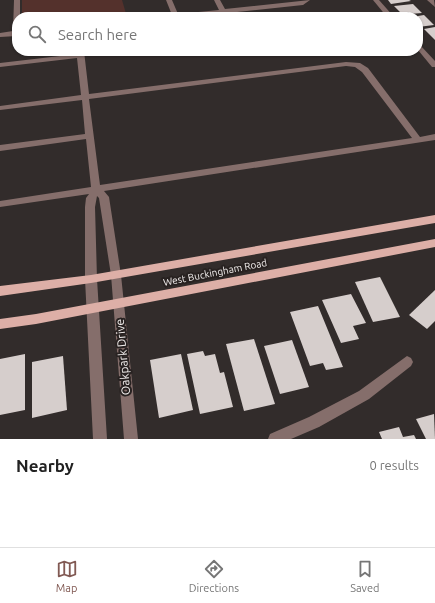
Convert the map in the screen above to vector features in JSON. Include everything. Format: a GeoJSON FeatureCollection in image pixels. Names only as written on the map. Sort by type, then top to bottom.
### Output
{"type":"FeatureCollection","features":[{"type":"Feature","properties":{"kind":"main road","name":"West Buckingham Road"},"geometry":{"type":"LineString","coordinates":[[0,291],[116,275],[435,218]]}},
{"type":"Feature","properties":{"kind":"main road","name":"West Buckingham Road"},"geometry":{"type":"LineString","coordinates":[[0,324],[36,320],[118,302],[435,243]]}},
{"type":"Feature","properties":{"kind":"street"},"geometry":{"type":"LineString","coordinates":[[17,0],[17,12]]}},
{"type":"Feature","properties":{"kind":"street"},"geometry":{"type":"LineString","coordinates":[[169,0],[174,12]]}},
{"type":"Feature","properties":{"kind":"street"},"geometry":{"type":"LineString","coordinates":[[217,0],[223,12],[303,3],[307,0]]}},
{"type":"Feature","properties":{"kind":"street"},"geometry":{"type":"LineString","coordinates":[[264,0],[268,7]]}},
{"type":"Feature","properties":{"kind":"street"},"geometry":{"type":"LineString","coordinates":[[376,0],[387,12]]}},
{"type":"Feature","properties":{"kind":"street"},"geometry":{"type":"LineString","coordinates":[[430,0],[435,5]]}},
{"type":"Feature","properties":{"kind":"street"},"geometry":{"type":"LineString","coordinates":[[0,35],[12,34]]}},
{"type":"Feature","properties":{"kind":"street"},"geometry":{"type":"LineString","coordinates":[[423,52],[435,65]]}},
{"type":"Feature","properties":{"kind":"street"},"geometry":{"type":"LineString","coordinates":[[0,65],[60,56]]}},
{"type":"Feature","properties":{"kind":"street"},"geometry":{"type":"LineString","coordinates":[[80,56],[96,190],[91,198],[90,207],[100,439]]}},
{"type":"Feature","properties":{"kind":"street"},"geometry":{"type":"LineString","coordinates":[[0,108],[346,64],[357,65],[365,70],[417,139]]}},
{"type":"Feature","properties":{"kind":"street"},"geometry":{"type":"LineString","coordinates":[[0,148],[90,136]]}},
{"type":"Feature","properties":{"kind":"street"},"geometry":{"type":"LineString","coordinates":[[0,204],[435,137]]}},
{"type":"Feature","properties":{"kind":"street","name":"Oakpark Drive"},"geometry":{"type":"LineString","coordinates":[[96,190],[104,197],[116,275],[131,439]]}},
{"type":"Feature","properties":{"kind":"street"},"geometry":{"type":"LineString","coordinates":[[275,439],[314,422],[364,395],[407,362]]}},
{"type":"Feature","properties":{"kind":"shaded area"},"geometry":{"type":"Polygon","coordinates":[[[22,0],[122,0],[126,12],[22,12],[22,0]]]}},
{"type":"Feature","properties":{"kind":"building"},"geometry":{"type":"Polygon","coordinates":[[[388,0],[409,0],[411,1],[391,4],[388,0]]]}},
{"type":"Feature","properties":{"kind":"building"},"geometry":{"type":"Polygon","coordinates":[[[413,4],[421,12],[400,12],[394,6],[413,4]]]}},
{"type":"Feature","properties":{"kind":"building"},"geometry":{"type":"Polygon","coordinates":[[[424,15],[434,25],[423,26],[424,15]]]}},
{"type":"Feature","properties":{"kind":"building"},"geometry":{"type":"Polygon","coordinates":[[[435,27],[435,40],[424,29],[435,27]]]}},
{"type":"Feature","properties":{"kind":"building"},"geometry":{"type":"Polygon","coordinates":[[[380,277],[400,317],[373,322],[355,282],[380,277]]]}},
{"type":"Feature","properties":{"kind":"building"},"geometry":{"type":"Polygon","coordinates":[[[435,290],[435,321],[427,329],[409,315],[435,290]]]}},
{"type":"Feature","properties":{"kind":"building"},"geometry":{"type":"Polygon","coordinates":[[[351,294],[366,323],[353,326],[359,339],[341,343],[322,300],[351,294]]]}},
{"type":"Feature","properties":{"kind":"building"},"geometry":{"type":"Polygon","coordinates":[[[318,306],[343,367],[326,370],[323,363],[310,366],[290,312],[318,306]]]}},
{"type":"Feature","properties":{"kind":"building"},"geometry":{"type":"Polygon","coordinates":[[[254,339],[275,404],[244,411],[226,344],[254,339]]]}},
{"type":"Feature","properties":{"kind":"building"},"geometry":{"type":"Polygon","coordinates":[[[292,340],[309,387],[280,394],[264,346],[292,340]]]}},
{"type":"Feature","properties":{"kind":"building"},"geometry":{"type":"Polygon","coordinates":[[[203,351],[205,356],[215,354],[220,373],[224,372],[233,407],[200,414],[187,354],[203,351]]]}},
{"type":"Feature","properties":{"kind":"building"},"geometry":{"type":"Polygon","coordinates":[[[25,354],[25,410],[0,415],[0,359],[25,354]]]}},
{"type":"Feature","properties":{"kind":"building"},"geometry":{"type":"Polygon","coordinates":[[[181,354],[193,410],[159,418],[150,360],[181,354]]]}},
{"type":"Feature","properties":{"kind":"building"},"geometry":{"type":"Polygon","coordinates":[[[63,356],[67,410],[32,418],[32,362],[63,356]]]}},
{"type":"Feature","properties":{"kind":"building"},"geometry":{"type":"Polygon","coordinates":[[[434,414],[435,439],[426,439],[416,419],[434,414]]]}},
{"type":"Feature","properties":{"kind":"building"},"geometry":{"type":"Polygon","coordinates":[[[399,427],[403,437],[414,435],[416,439],[382,439],[379,432],[399,427]]]}}]}
